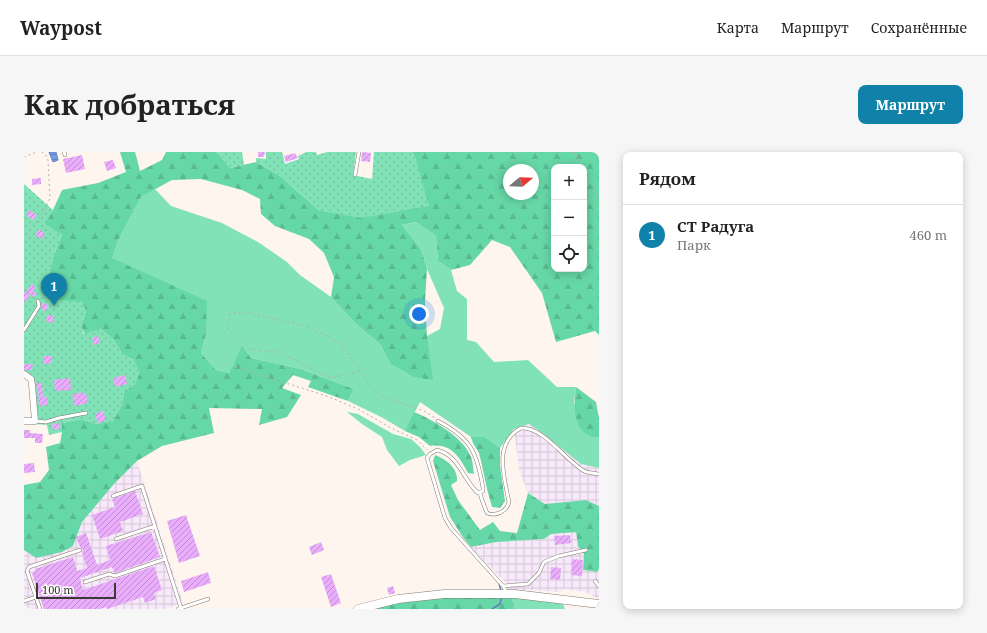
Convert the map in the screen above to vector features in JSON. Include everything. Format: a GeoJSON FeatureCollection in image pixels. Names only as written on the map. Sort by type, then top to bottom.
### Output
{"type":"FeatureCollection","features":[{"type":"Feature","properties":{"kind":"street"},"geometry":{"type":"LineString","coordinates":[[24,374],[31,379],[35,421],[24,421]]}},
{"type":"Feature","properties":{"kind":"street"},"geometry":{"type":"LineString","coordinates":[[358,609],[398,599],[444,594],[507,594],[599,604]]}},
{"type":"Feature","properties":{"kind":"lane"},"geometry":{"type":"LineString","coordinates":[[355,175],[359,152]]}},
{"type":"Feature","properties":{"kind":"lane"},"geometry":{"type":"LineString","coordinates":[[24,330],[39,306],[38,301]]}},
{"type":"Feature","properties":{"kind":"lane"},"geometry":{"type":"LineString","coordinates":[[35,421],[46,422],[86,413]]}},
{"type":"Feature","properties":{"kind":"lane"},"geometry":{"type":"LineString","coordinates":[[438,421],[458,433],[472,447],[480,470],[483,491],[480,493]]}},
{"type":"Feature","properties":{"kind":"lane"},"geometry":{"type":"LineString","coordinates":[[507,594],[503,586],[451,528],[445,518],[427,458],[434,451],[444,451],[458,464],[474,490],[480,493],[487,513],[490,514],[496,514],[508,507],[503,472],[503,454],[506,442],[522,428],[530,429],[541,435],[584,471],[599,474]]}},
{"type":"Feature","properties":{"kind":"lane"},"geometry":{"type":"LineString","coordinates":[[113,496],[142,486],[180,609],[208,599]]}},
{"type":"Feature","properties":{"kind":"lane"},"geometry":{"type":"LineString","coordinates":[[116,539],[155,526]]}},
{"type":"Feature","properties":{"kind":"lane"},"geometry":{"type":"LineString","coordinates":[[39,609],[27,571],[29,567],[80,550]]}},
{"type":"Feature","properties":{"kind":"lane"},"geometry":{"type":"LineString","coordinates":[[503,586],[528,584],[539,573],[544,562],[559,556],[586,550]]}},
{"type":"Feature","properties":{"kind":"lane"},"geometry":{"type":"LineString","coordinates":[[85,582],[109,574],[115,576],[165,559]]}},
{"type":"Feature","properties":{"kind":"lane"},"geometry":{"type":"LineString","coordinates":[[595,581],[599,586]]}},
{"type":"Feature","properties":{"kind":"lane"},"geometry":{"type":"LineString","coordinates":[[24,601],[36,597]]}},
{"type":"Feature","properties":{"kind":"path"},"geometry":{"type":"LineString","coordinates":[[24,157],[37,152]]}},
{"type":"Feature","properties":{"kind":"path"},"geometry":{"type":"LineString","coordinates":[[28,235],[48,204],[50,198],[48,160],[46,155],[42,152]]}},
{"type":"Feature","properties":{"kind":"path"},"geometry":{"type":"LineString","coordinates":[[574,152],[580,164]]}},
{"type":"Feature","properties":{"kind":"path"},"geometry":{"type":"LineString","coordinates":[[587,176],[599,198]]}},
{"type":"Feature","properties":{"kind":"path"},"geometry":{"type":"LineString","coordinates":[[596,193],[599,190]]}},
{"type":"Feature","properties":{"kind":"path"},"geometry":{"type":"LineString","coordinates":[[24,290],[38,301]]}},
{"type":"Feature","properties":{"kind":"path"},"geometry":{"type":"LineString","coordinates":[[359,372],[330,378],[278,352],[250,349],[226,328],[230,314],[244,312],[302,325],[329,337],[344,347],[359,372],[369,385],[381,396],[424,411],[438,421]]}},
{"type":"Feature","properties":{"kind":"path"},"geometry":{"type":"LineString","coordinates":[[235,367],[327,396],[358,410],[417,440],[427,450],[427,458]]}},
{"type":"Feature","properties":{"kind":"shaded area"},"geometry":{"type":"Polygon","coordinates":[[[529,424],[581,464],[599,468],[599,506],[586,500],[545,504],[528,493],[519,470],[514,429],[529,424]]]}},
{"type":"Feature","properties":{"kind":"shaded area"},"geometry":{"type":"Polygon","coordinates":[[[137,461],[183,603],[166,609],[24,609],[24,550],[36,558],[73,546],[82,522],[114,484],[137,461]]]}},
{"type":"Feature","properties":{"kind":"shaded area"},"geometry":{"type":"Polygon","coordinates":[[[576,532],[578,546],[584,554],[583,570],[597,572],[599,569],[599,599],[585,592],[564,589],[560,592],[527,590],[510,591],[505,582],[471,547],[496,542],[544,539],[551,534],[576,532]]]}},
{"type":"Feature","properties":{"kind":"green space"},"geometry":{"type":"Polygon","coordinates":[[[120,152],[135,152],[140,171],[162,160],[166,152],[216,152],[230,168],[256,162],[279,175],[320,211],[416,160],[412,152],[599,152],[599,335],[595,331],[556,342],[542,293],[510,247],[492,240],[470,265],[451,270],[438,261],[436,236],[416,222],[402,225],[421,249],[427,269],[425,302],[427,336],[433,380],[414,377],[390,363],[380,344],[357,325],[331,297],[334,277],[324,253],[309,239],[275,226],[261,214],[260,199],[242,190],[201,179],[172,180],[141,197],[119,239],[112,258],[207,301],[206,334],[201,353],[216,370],[229,373],[242,346],[251,358],[301,369],[354,389],[348,401],[308,387],[311,381],[293,375],[282,388],[301,395],[287,417],[259,425],[262,409],[209,408],[214,433],[162,446],[137,461],[114,484],[82,522],[73,546],[62,552],[36,558],[24,550],[24,485],[40,482],[49,470],[46,447],[60,443],[62,423],[81,419],[97,424],[122,405],[124,392],[134,360],[123,355],[112,338],[85,334],[81,327],[86,311],[48,299],[48,281],[51,266],[55,251],[62,235],[44,224],[53,210],[62,190],[98,183],[126,172],[120,152]]]}},
{"type":"Feature","properties":{"kind":"green space"},"geometry":{"type":"Polygon","coordinates":[[[216,152],[242,152],[244,165],[230,168],[216,152]]]}},
{"type":"Feature","properties":{"kind":"green space"},"geometry":{"type":"Polygon","coordinates":[[[266,152],[282,152],[285,164],[299,159],[298,156],[306,152],[316,152],[317,155],[327,152],[356,152],[353,175],[372,179],[374,152],[412,152],[416,160],[429,206],[361,218],[320,211],[279,175],[256,162],[256,158],[266,159],[266,152]]]}},
{"type":"Feature","properties":{"kind":"green space"},"geometry":{"type":"Polygon","coordinates":[[[24,184],[53,210],[45,224],[62,235],[55,251],[51,266],[48,281],[48,299],[83,302],[86,311],[81,327],[84,334],[101,328],[112,338],[123,355],[134,360],[140,371],[136,384],[124,392],[122,405],[113,422],[97,424],[81,419],[62,423],[62,432],[49,435],[47,425],[33,424],[30,385],[24,377],[24,184]]]}},
{"type":"Feature","properties":{"kind":"green space"},"geometry":{"type":"Polygon","coordinates":[[[155,189],[171,206],[222,223],[258,242],[287,262],[300,275],[331,297],[357,325],[380,344],[390,363],[427,336],[440,329],[444,308],[427,269],[421,249],[402,225],[416,222],[436,236],[438,261],[451,270],[457,291],[467,299],[467,340],[476,342],[494,362],[528,360],[557,387],[576,387],[574,403],[589,435],[599,437],[599,468],[581,464],[529,424],[514,429],[500,448],[485,437],[471,437],[420,402],[405,431],[381,417],[348,401],[354,389],[301,369],[251,358],[242,347],[229,373],[216,370],[201,353],[206,334],[112,258],[119,239],[141,197],[155,189]]]}},
{"type":"Feature","properties":{"kind":"green space"},"geometry":{"type":"Polygon","coordinates":[[[576,387],[596,402],[599,418],[599,437],[591,436],[584,432],[577,421],[575,407],[576,387]]]}},
{"type":"Feature","properties":{"kind":"green space"},"geometry":{"type":"Polygon","coordinates":[[[347,412],[358,414],[393,434],[411,439],[426,455],[410,460],[399,466],[387,450],[382,437],[347,412]]]}},
{"type":"Feature","properties":{"kind":"green space"},"geometry":{"type":"Polygon","coordinates":[[[414,412],[430,419],[461,441],[471,457],[474,474],[468,473],[454,452],[444,447],[430,446],[419,437],[405,431],[414,412]]]}},
{"type":"Feature","properties":{"kind":"green space"},"geometry":{"type":"Polygon","coordinates":[[[471,437],[485,437],[500,448],[500,466],[505,501],[500,508],[492,507],[479,453],[471,437]]]}},
{"type":"Feature","properties":{"kind":"green space"},"geometry":{"type":"Polygon","coordinates":[[[435,455],[447,462],[456,472],[457,481],[451,485],[458,500],[480,530],[493,522],[500,531],[517,533],[528,493],[545,504],[586,500],[599,506],[599,569],[597,572],[583,570],[584,554],[578,546],[576,532],[551,534],[544,539],[496,542],[471,547],[450,517],[433,461],[435,455]]]}},
{"type":"Feature","properties":{"kind":"green space"},"geometry":{"type":"Polygon","coordinates":[[[445,597],[510,597],[514,603],[514,609],[372,609],[397,601],[445,597]]]}},
{"type":"Feature","properties":{"kind":"green space"},"geometry":{"type":"Polygon","coordinates":[[[510,597],[563,604],[565,609],[514,609],[514,603],[510,597]]]}},
{"type":"Feature","properties":{"kind":"water"},"geometry":{"type":"Polygon","coordinates":[[[49,152],[56,152],[58,160],[53,162],[49,152]]]}},
{"type":"Feature","properties":{"kind":"building"},"geometry":{"type":"Polygon","coordinates":[[[258,152],[265,152],[264,157],[258,157],[258,152]]]}},
{"type":"Feature","properties":{"kind":"building"},"geometry":{"type":"Polygon","coordinates":[[[362,152],[371,153],[370,162],[361,161],[362,152]]]}},
{"type":"Feature","properties":{"kind":"building"},"geometry":{"type":"Polygon","coordinates":[[[295,153],[298,158],[286,162],[284,156],[295,153]]]}},
{"type":"Feature","properties":{"kind":"building"},"geometry":{"type":"Polygon","coordinates":[[[82,155],[85,169],[66,173],[63,159],[82,155]]]}},
{"type":"Feature","properties":{"kind":"building"},"geometry":{"type":"Polygon","coordinates":[[[113,160],[116,168],[107,171],[104,162],[113,160]]]}},
{"type":"Feature","properties":{"kind":"building"},"geometry":{"type":"Polygon","coordinates":[[[41,178],[41,184],[32,185],[32,179],[41,178]]]}},
{"type":"Feature","properties":{"kind":"building"},"geometry":{"type":"Polygon","coordinates":[[[29,210],[37,215],[33,220],[26,215],[29,210]]]}},
{"type":"Feature","properties":{"kind":"building"},"geometry":{"type":"Polygon","coordinates":[[[39,229],[45,234],[41,239],[35,235],[39,229]]]}},
{"type":"Feature","properties":{"kind":"building"},"geometry":{"type":"Polygon","coordinates":[[[32,284],[36,288],[33,291],[37,294],[34,297],[31,294],[24,303],[24,294],[32,284]]]}},
{"type":"Feature","properties":{"kind":"building"},"geometry":{"type":"Polygon","coordinates":[[[43,302],[49,306],[45,311],[41,309],[43,302]]]}},
{"type":"Feature","properties":{"kind":"building"},"geometry":{"type":"Polygon","coordinates":[[[47,315],[54,316],[53,323],[46,321],[47,315]]]}},
{"type":"Feature","properties":{"kind":"building"},"geometry":{"type":"Polygon","coordinates":[[[98,336],[100,343],[94,345],[92,338],[98,336]]]}},
{"type":"Feature","properties":{"kind":"building"},"geometry":{"type":"Polygon","coordinates":[[[44,356],[52,356],[52,363],[44,364],[44,356]]]}},
{"type":"Feature","properties":{"kind":"building"},"geometry":{"type":"Polygon","coordinates":[[[24,364],[33,364],[32,370],[24,370],[24,364]]]}},
{"type":"Feature","properties":{"kind":"building"},"geometry":{"type":"Polygon","coordinates":[[[125,375],[127,384],[115,387],[113,378],[125,375]]]}},
{"type":"Feature","properties":{"kind":"building"},"geometry":{"type":"Polygon","coordinates":[[[70,378],[71,390],[55,391],[54,380],[70,378]]]}},
{"type":"Feature","properties":{"kind":"building"},"geometry":{"type":"Polygon","coordinates":[[[36,383],[42,383],[43,397],[48,397],[48,405],[39,406],[36,383]]]}},
{"type":"Feature","properties":{"kind":"building"},"geometry":{"type":"Polygon","coordinates":[[[81,392],[82,394],[86,393],[88,403],[75,406],[72,395],[81,392]]]}},
{"type":"Feature","properties":{"kind":"building"},"geometry":{"type":"Polygon","coordinates":[[[103,411],[106,420],[98,423],[95,414],[103,411]]]}},
{"type":"Feature","properties":{"kind":"building"},"geometry":{"type":"Polygon","coordinates":[[[59,423],[60,429],[53,430],[52,424],[59,423]]]}},
{"type":"Feature","properties":{"kind":"building"},"geometry":{"type":"Polygon","coordinates":[[[24,430],[30,430],[30,433],[43,434],[42,443],[35,443],[35,438],[24,438],[24,430]]]}},
{"type":"Feature","properties":{"kind":"building"},"geometry":{"type":"Polygon","coordinates":[[[34,463],[35,472],[24,473],[24,464],[34,463]]]}},
{"type":"Feature","properties":{"kind":"building"},"geometry":{"type":"Polygon","coordinates":[[[135,491],[143,514],[120,522],[123,531],[100,539],[92,515],[115,507],[112,499],[135,491]]]}},
{"type":"Feature","properties":{"kind":"building"},"geometry":{"type":"Polygon","coordinates":[[[186,515],[200,556],[179,563],[167,521],[186,515]]]}},
{"type":"Feature","properties":{"kind":"building"},"geometry":{"type":"Polygon","coordinates":[[[151,532],[160,557],[115,573],[112,567],[80,578],[83,590],[154,566],[162,590],[154,593],[156,599],[145,603],[143,597],[107,609],[106,607],[100,609],[44,609],[32,573],[36,571],[35,569],[73,557],[77,571],[87,568],[82,553],[83,549],[80,547],[76,537],[86,533],[97,565],[110,560],[106,546],[151,532]]]}},
{"type":"Feature","properties":{"kind":"building"},"geometry":{"type":"Polygon","coordinates":[[[570,535],[571,543],[555,545],[554,536],[570,535]]]}},
{"type":"Feature","properties":{"kind":"building"},"geometry":{"type":"Polygon","coordinates":[[[321,542],[324,550],[312,555],[309,547],[321,542]]]}},
{"type":"Feature","properties":{"kind":"building"},"geometry":{"type":"Polygon","coordinates":[[[572,559],[583,560],[582,576],[571,575],[572,559]]]}},
{"type":"Feature","properties":{"kind":"building"},"geometry":{"type":"Polygon","coordinates":[[[551,567],[561,568],[560,580],[550,579],[551,567]]]}},
{"type":"Feature","properties":{"kind":"building"},"geometry":{"type":"Polygon","coordinates":[[[208,572],[211,583],[184,592],[181,581],[208,572]]]}},
{"type":"Feature","properties":{"kind":"building"},"geometry":{"type":"Polygon","coordinates":[[[331,574],[341,603],[331,607],[321,577],[331,574]]]}},
{"type":"Feature","properties":{"kind":"building"},"geometry":{"type":"Polygon","coordinates":[[[393,586],[395,593],[389,595],[387,588],[393,586]]]}},
{"type":"Feature","properties":{"kind":"waterway"},"geometry":{"type":"LineString","coordinates":[[499,583],[501,591]]}},
{"type":"Feature","properties":{"kind":"waterway"},"geometry":{"type":"LineString","coordinates":[[492,609],[500,604],[501,599]]}},
{"type":"Feature","properties":{"kind":"place","name":"СТ Радуга"},"geometry":{"type":"Point","coordinates":[54,306]}}]}
